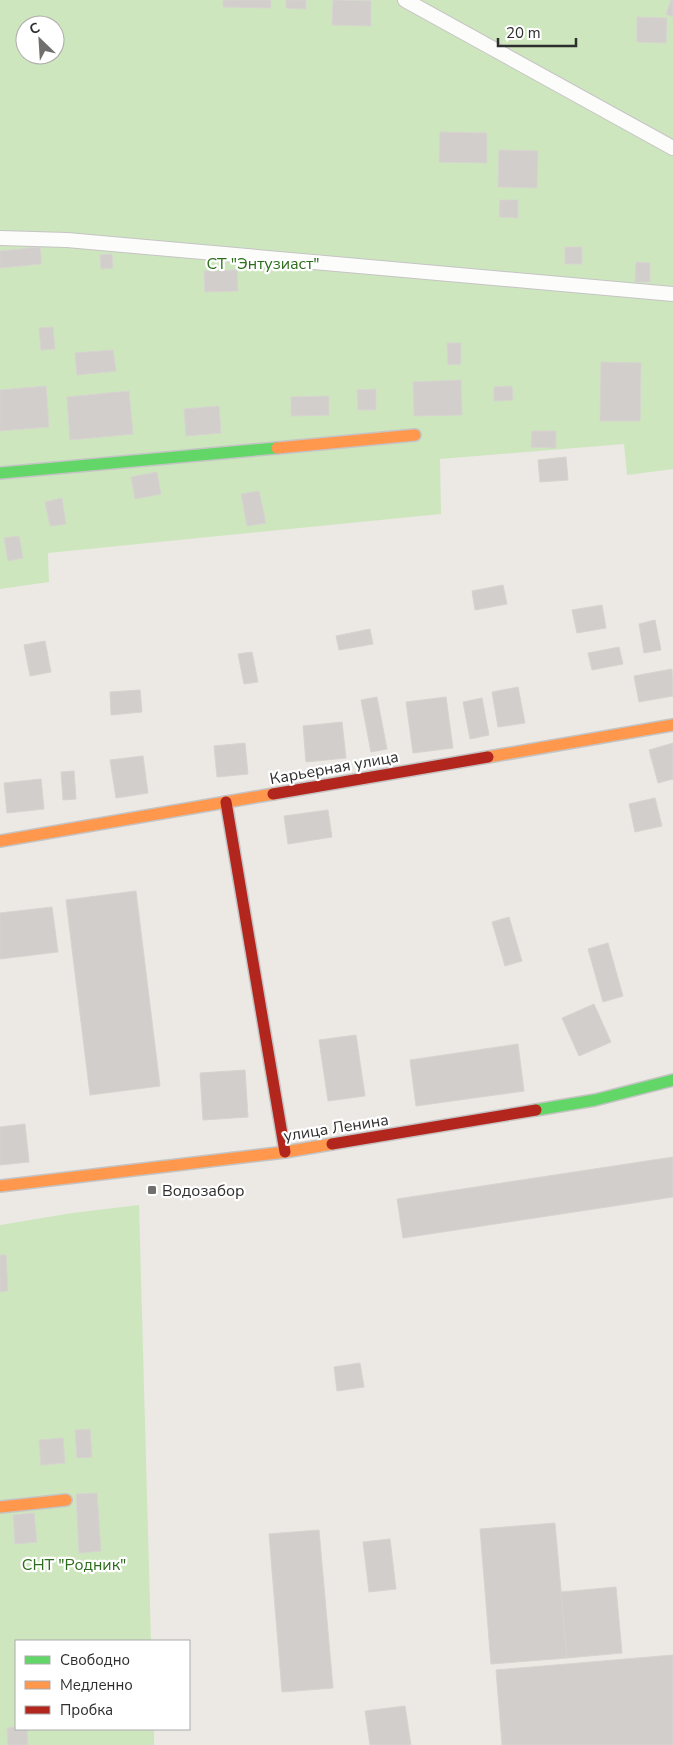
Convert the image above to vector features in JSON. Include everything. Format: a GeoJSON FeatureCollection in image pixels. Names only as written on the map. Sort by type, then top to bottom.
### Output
{"type":"FeatureCollection","features":[{"type":"Feature","properties":{"kind":"street"},"geometry":{"type":"LineString","coordinates":[[0,473],[415,435]]}},
{"type":"Feature","properties":{"kind":"street","name":"Карьерная улица"},"geometry":{"type":"LineString","coordinates":[[0,841],[673,725]]}},
{"type":"Feature","properties":{"kind":"street"},"geometry":{"type":"LineString","coordinates":[[226,802],[285,1152]]}},
{"type":"Feature","properties":{"kind":"street","name":"улица Ленина"},"geometry":{"type":"LineString","coordinates":[[0,1186],[285,1152],[595,1100],[673,1080]]}},
{"type":"Feature","properties":{"kind":"street"},"geometry":{"type":"LineString","coordinates":[[0,1507],[66,1500]]}},
{"type":"Feature","properties":{"kind":"lane"},"geometry":{"type":"LineString","coordinates":[[405,0],[673,148]]}},
{"type":"Feature","properties":{"kind":"lane"},"geometry":{"type":"LineString","coordinates":[[0,238],[67,240],[673,294]]}},
{"type":"Feature","properties":{"kind":"green space","name":"СТ \"Энтузиаст\""},"geometry":{"type":"Polygon","coordinates":[[[0,0],[673,0],[673,469],[627,475],[624,444],[440,459],[441,514],[48,553],[49,582],[0,589],[0,0]]]}},
{"type":"Feature","properties":{"kind":"green space","name":"СНТ \"Родник\""},"geometry":{"type":"Polygon","coordinates":[[[139,1205],[151,1640],[15,1640],[15,1730],[154,1730],[154,1745],[0,1745],[0,1225],[72,1213],[139,1205]]]}},
{"type":"Feature","properties":{"kind":"building"},"geometry":{"type":"Polygon","coordinates":[[[223,0],[271,0],[271,8],[223,7],[223,0]]]}},
{"type":"Feature","properties":{"kind":"building"},"geometry":{"type":"Polygon","coordinates":[[[286,0],[306,0],[306,9],[286,8],[286,0]]]}},
{"type":"Feature","properties":{"kind":"building"},"geometry":{"type":"Polygon","coordinates":[[[333,0],[371,1],[371,26],[332,25],[333,0]]]}},
{"type":"Feature","properties":{"kind":"building"},"geometry":{"type":"Polygon","coordinates":[[[671,0],[673,0],[673,17],[666,14],[671,0]]]}},
{"type":"Feature","properties":{"kind":"building"},"geometry":{"type":"Polygon","coordinates":[[[637,17],[667,18],[666,43],[637,42],[637,17]]]}},
{"type":"Feature","properties":{"kind":"building"},"geometry":{"type":"Polygon","coordinates":[[[440,132],[487,133],[487,163],[439,162],[440,132]]]}},
{"type":"Feature","properties":{"kind":"building"},"geometry":{"type":"Polygon","coordinates":[[[499,150],[538,151],[537,188],[498,187],[499,150]]]}},
{"type":"Feature","properties":{"kind":"building"},"geometry":{"type":"Polygon","coordinates":[[[500,200],[518,200],[518,218],[499,217],[500,200]]]}},
{"type":"Feature","properties":{"kind":"building"},"geometry":{"type":"Polygon","coordinates":[[[40,247],[42,264],[0,268],[0,251],[40,247]]]}},
{"type":"Feature","properties":{"kind":"building"},"geometry":{"type":"Polygon","coordinates":[[[565,247],[582,247],[582,264],[565,264],[565,247]]]}},
{"type":"Feature","properties":{"kind":"building"},"geometry":{"type":"Polygon","coordinates":[[[112,254],[113,268],[101,269],[100,255],[112,254]]]}},
{"type":"Feature","properties":{"kind":"building"},"geometry":{"type":"Polygon","coordinates":[[[636,262],[650,263],[650,282],[635,282],[636,262]]]}},
{"type":"Feature","properties":{"kind":"building"},"geometry":{"type":"Polygon","coordinates":[[[237,270],[238,291],[205,292],[204,271],[237,270]]]}},
{"type":"Feature","properties":{"kind":"building"},"geometry":{"type":"Polygon","coordinates":[[[53,327],[55,349],[41,350],[39,328],[53,327]]]}},
{"type":"Feature","properties":{"kind":"building"},"geometry":{"type":"Polygon","coordinates":[[[447,343],[461,343],[461,364],[448,365],[447,343]]]}},
{"type":"Feature","properties":{"kind":"building"},"geometry":{"type":"Polygon","coordinates":[[[113,350],[116,371],[77,375],[75,353],[113,350]]]}},
{"type":"Feature","properties":{"kind":"building"},"geometry":{"type":"Polygon","coordinates":[[[601,362],[641,363],[640,421],[600,421],[601,362]]]}},
{"type":"Feature","properties":{"kind":"building"},"geometry":{"type":"Polygon","coordinates":[[[461,380],[462,415],[414,416],[413,382],[461,380]]]}},
{"type":"Feature","properties":{"kind":"building"},"geometry":{"type":"Polygon","coordinates":[[[46,386],[49,427],[0,431],[0,390],[46,386]]]}},
{"type":"Feature","properties":{"kind":"building"},"geometry":{"type":"Polygon","coordinates":[[[512,386],[513,400],[494,401],[494,387],[512,386]]]}},
{"type":"Feature","properties":{"kind":"building"},"geometry":{"type":"Polygon","coordinates":[[[376,389],[376,410],[358,410],[357,390],[376,389]]]}},
{"type":"Feature","properties":{"kind":"building"},"geometry":{"type":"Polygon","coordinates":[[[129,391],[133,434],[70,440],[67,397],[129,391]]]}},
{"type":"Feature","properties":{"kind":"building"},"geometry":{"type":"Polygon","coordinates":[[[329,396],[329,415],[291,416],[291,397],[329,396]]]}},
{"type":"Feature","properties":{"kind":"building"},"geometry":{"type":"Polygon","coordinates":[[[219,406],[221,433],[186,436],[184,409],[219,406]]]}},
{"type":"Feature","properties":{"kind":"building"},"geometry":{"type":"Polygon","coordinates":[[[532,431],[556,431],[556,448],[531,447],[532,431]]]}},
{"type":"Feature","properties":{"kind":"building"},"geometry":{"type":"Polygon","coordinates":[[[566,457],[568,480],[540,482],[538,460],[566,457]]]}},
{"type":"Feature","properties":{"kind":"building"},"geometry":{"type":"Polygon","coordinates":[[[157,472],[161,494],[135,499],[131,477],[157,472]]]}},
{"type":"Feature","properties":{"kind":"building"},"geometry":{"type":"Polygon","coordinates":[[[259,491],[266,523],[247,526],[241,494],[259,491]]]}},
{"type":"Feature","properties":{"kind":"building"},"geometry":{"type":"Polygon","coordinates":[[[62,498],[66,524],[50,526],[45,502],[62,498]]]}},
{"type":"Feature","properties":{"kind":"building"},"geometry":{"type":"Polygon","coordinates":[[[19,536],[23,558],[8,561],[4,538],[19,536]]]}},
{"type":"Feature","properties":{"kind":"building"},"geometry":{"type":"Polygon","coordinates":[[[503,585],[507,604],[475,610],[472,591],[503,585]]]}},
{"type":"Feature","properties":{"kind":"building"},"geometry":{"type":"Polygon","coordinates":[[[602,605],[606,628],[577,633],[572,610],[602,605]]]}},
{"type":"Feature","properties":{"kind":"building"},"geometry":{"type":"Polygon","coordinates":[[[655,620],[661,650],[644,653],[639,624],[655,620]]]}},
{"type":"Feature","properties":{"kind":"building"},"geometry":{"type":"Polygon","coordinates":[[[370,629],[373,644],[339,650],[336,636],[370,629]]]}},
{"type":"Feature","properties":{"kind":"building"},"geometry":{"type":"Polygon","coordinates":[[[45,641],[51,672],[30,676],[24,645],[45,641]]]}},
{"type":"Feature","properties":{"kind":"building"},"geometry":{"type":"Polygon","coordinates":[[[619,647],[623,664],[592,670],[588,653],[619,647]]]}},
{"type":"Feature","properties":{"kind":"building"},"geometry":{"type":"Polygon","coordinates":[[[252,652],[258,682],[244,684],[238,654],[252,652]]]}},
{"type":"Feature","properties":{"kind":"building"},"geometry":{"type":"Polygon","coordinates":[[[672,669],[673,696],[639,702],[634,676],[672,669]]]}},
{"type":"Feature","properties":{"kind":"building"},"geometry":{"type":"Polygon","coordinates":[[[518,687],[525,723],[498,727],[492,692],[518,687]]]}},
{"type":"Feature","properties":{"kind":"building"},"geometry":{"type":"Polygon","coordinates":[[[140,690],[142,712],[111,715],[110,692],[140,690]]]}},
{"type":"Feature","properties":{"kind":"building"},"geometry":{"type":"Polygon","coordinates":[[[377,697],[387,749],[371,752],[361,700],[377,697]]]}},
{"type":"Feature","properties":{"kind":"building"},"geometry":{"type":"Polygon","coordinates":[[[446,697],[453,748],[413,753],[406,702],[446,697]]]}},
{"type":"Feature","properties":{"kind":"building"},"geometry":{"type":"Polygon","coordinates":[[[482,698],[489,735],[470,739],[463,702],[482,698]]]}},
{"type":"Feature","properties":{"kind":"building"},"geometry":{"type":"Polygon","coordinates":[[[342,722],[346,758],[306,762],[303,726],[342,722]]]}},
{"type":"Feature","properties":{"kind":"building"},"geometry":{"type":"Polygon","coordinates":[[[245,743],[248,774],[217,777],[214,746],[245,743]]]}},
{"type":"Feature","properties":{"kind":"building"},"geometry":{"type":"Polygon","coordinates":[[[673,743],[673,779],[658,783],[649,750],[673,743]]]}},
{"type":"Feature","properties":{"kind":"building"},"geometry":{"type":"Polygon","coordinates":[[[143,756],[148,793],[116,798],[110,760],[143,756]]]}},
{"type":"Feature","properties":{"kind":"building"},"geometry":{"type":"Polygon","coordinates":[[[74,771],[76,799],[63,800],[61,772],[74,771]]]}},
{"type":"Feature","properties":{"kind":"building"},"geometry":{"type":"Polygon","coordinates":[[[41,779],[44,809],[7,813],[4,783],[41,779]]]}},
{"type":"Feature","properties":{"kind":"building"},"geometry":{"type":"Polygon","coordinates":[[[655,798],[662,826],[635,832],[629,804],[655,798]]]}},
{"type":"Feature","properties":{"kind":"building"},"geometry":{"type":"Polygon","coordinates":[[[328,810],[332,837],[288,844],[284,816],[328,810]]]}},
{"type":"Feature","properties":{"kind":"building"},"geometry":{"type":"Polygon","coordinates":[[[136,891],[160,1086],[90,1095],[66,900],[136,891]]]}},
{"type":"Feature","properties":{"kind":"building"},"geometry":{"type":"Polygon","coordinates":[[[52,907],[58,952],[0,959],[0,913],[52,907]]]}},
{"type":"Feature","properties":{"kind":"building"},"geometry":{"type":"Polygon","coordinates":[[[509,917],[522,961],[505,966],[492,922],[509,917]]]}},
{"type":"Feature","properties":{"kind":"building"},"geometry":{"type":"Polygon","coordinates":[[[608,943],[623,996],[603,1002],[588,949],[608,943]]]}},
{"type":"Feature","properties":{"kind":"building"},"geometry":{"type":"Polygon","coordinates":[[[594,1004],[611,1042],[579,1056],[562,1018],[594,1004]]]}},
{"type":"Feature","properties":{"kind":"building"},"geometry":{"type":"Polygon","coordinates":[[[356,1035],[365,1096],[328,1101],[319,1040],[356,1035]]]}},
{"type":"Feature","properties":{"kind":"building"},"geometry":{"type":"Polygon","coordinates":[[[518,1044],[524,1091],[416,1106],[410,1060],[518,1044]]]}},
{"type":"Feature","properties":{"kind":"building"},"geometry":{"type":"Polygon","coordinates":[[[245,1070],[248,1117],[203,1120],[200,1073],[245,1070]]]}},
{"type":"Feature","properties":{"kind":"building"},"geometry":{"type":"Polygon","coordinates":[[[25,1124],[29,1162],[0,1165],[0,1127],[25,1124]]]}},
{"type":"Feature","properties":{"kind":"building"},"geometry":{"type":"Polygon","coordinates":[[[673,1157],[673,1197],[403,1238],[397,1199],[673,1157]]]}},
{"type":"Feature","properties":{"kind":"building"},"geometry":{"type":"Polygon","coordinates":[[[0,1255],[6,1255],[8,1291],[0,1292],[0,1255]]]}},
{"type":"Feature","properties":{"kind":"building"},"geometry":{"type":"Polygon","coordinates":[[[360,1363],[364,1387],[337,1391],[334,1367],[360,1363]]]}},
{"type":"Feature","properties":{"kind":"building"},"geometry":{"type":"Polygon","coordinates":[[[90,1429],[92,1457],[77,1458],[75,1430],[90,1429]]]}},
{"type":"Feature","properties":{"kind":"building"},"geometry":{"type":"Polygon","coordinates":[[[63,1438],[65,1463],[41,1465],[39,1440],[63,1438]]]}},
{"type":"Feature","properties":{"kind":"building"},"geometry":{"type":"Polygon","coordinates":[[[97,1493],[101,1551],[79,1553],[76,1494],[97,1493]]]}},
{"type":"Feature","properties":{"kind":"building"},"geometry":{"type":"Polygon","coordinates":[[[34,1513],[37,1542],[15,1544],[13,1515],[34,1513]]]}},
{"type":"Feature","properties":{"kind":"building"},"geometry":{"type":"Polygon","coordinates":[[[555,1523],[567,1658],[491,1664],[480,1529],[555,1523]]]}},
{"type":"Feature","properties":{"kind":"building"},"geometry":{"type":"Polygon","coordinates":[[[319,1530],[333,1688],[282,1692],[269,1534],[319,1530]]]}},
{"type":"Feature","properties":{"kind":"building"},"geometry":{"type":"Polygon","coordinates":[[[390,1539],[396,1589],[369,1592],[363,1542],[390,1539]]]}},
{"type":"Feature","properties":{"kind":"building"},"geometry":{"type":"Polygon","coordinates":[[[616,1587],[622,1653],[567,1658],[561,1592],[616,1587]]]}},
{"type":"Feature","properties":{"kind":"building"},"geometry":{"type":"Polygon","coordinates":[[[673,1655],[673,1745],[502,1745],[496,1670],[673,1655]]]}},
{"type":"Feature","properties":{"kind":"building"},"geometry":{"type":"Polygon","coordinates":[[[405,1706],[411,1745],[370,1745],[365,1711],[405,1706]]]}},
{"type":"Feature","properties":{"kind":"building"},"geometry":{"type":"Polygon","coordinates":[[[15,1727],[15,1730],[27,1730],[28,1745],[8,1745],[7,1728],[15,1727]]]}},
{"type":"Feature","properties":{"kind":"traffic: fast"},"geometry":{"type":"LineString","coordinates":[[0,473],[277,448]]}},
{"type":"Feature","properties":{"kind":"traffic: fast"},"geometry":{"type":"LineString","coordinates":[[536,1110],[595,1100],[673,1080]]}},
{"type":"Feature","properties":{"kind":"traffic: slow"},"geometry":{"type":"LineString","coordinates":[[277,448],[415,435]]}},
{"type":"Feature","properties":{"kind":"traffic: slow"},"geometry":{"type":"LineString","coordinates":[[488,757],[673,725]]}},
{"type":"Feature","properties":{"kind":"traffic: slow"},"geometry":{"type":"LineString","coordinates":[[0,841],[273,794]]}},
{"type":"Feature","properties":{"kind":"traffic: slow"},"geometry":{"type":"LineString","coordinates":[[0,1186],[285,1152],[332,1144]]}},
{"type":"Feature","properties":{"kind":"traffic: slow"},"geometry":{"type":"LineString","coordinates":[[0,1507],[66,1500]]}},
{"type":"Feature","properties":{"kind":"traffic: jam"},"geometry":{"type":"LineString","coordinates":[[273,794],[488,757]]}},
{"type":"Feature","properties":{"kind":"traffic: jam"},"geometry":{"type":"LineString","coordinates":[[226,802],[285,1152]]}},
{"type":"Feature","properties":{"kind":"traffic: jam"},"geometry":{"type":"LineString","coordinates":[[332,1144],[536,1110]]}},
{"type":"Feature","properties":{"kind":"place","name":"Водозабор"},"geometry":{"type":"Point","coordinates":[152,1190]}}]}
